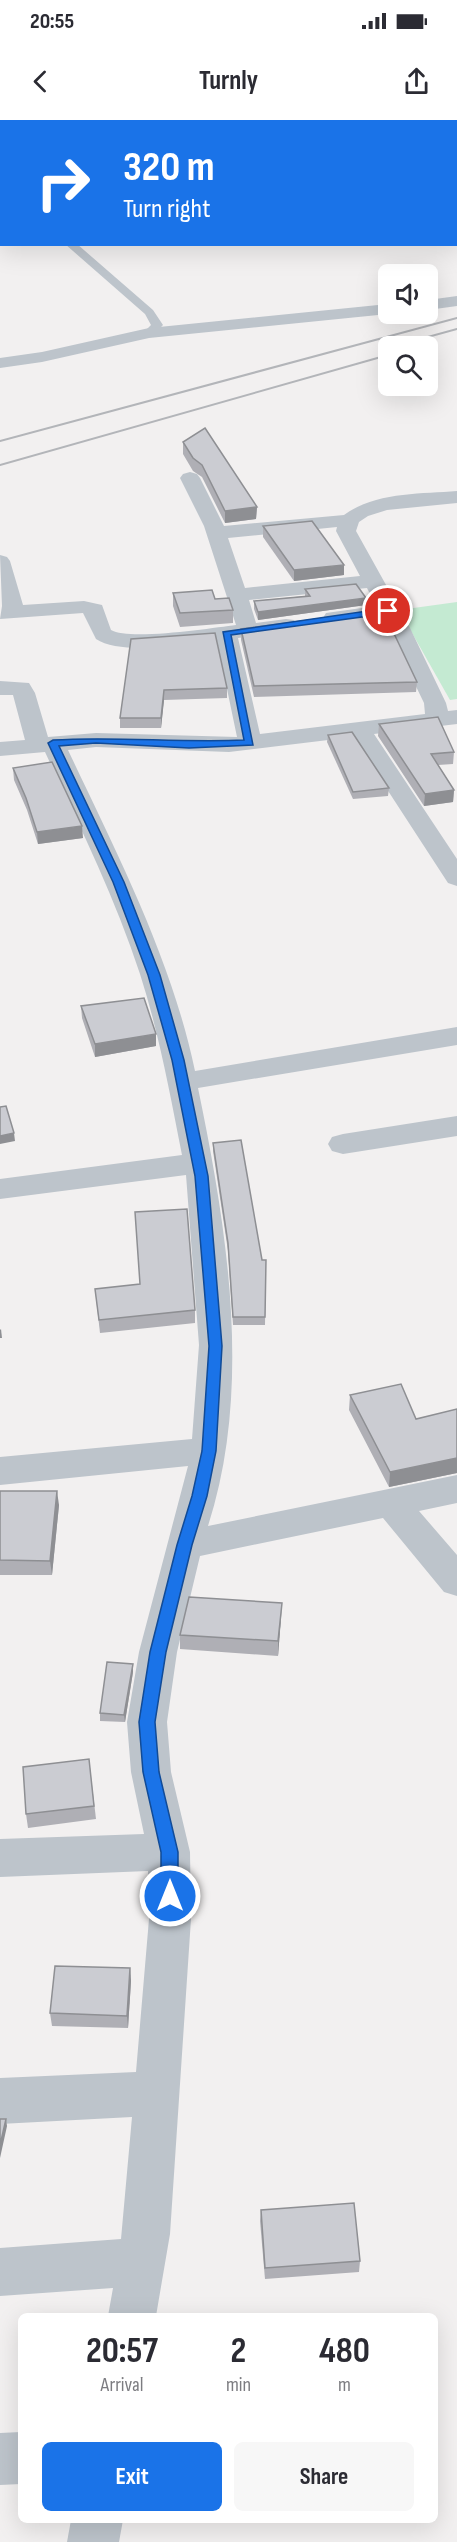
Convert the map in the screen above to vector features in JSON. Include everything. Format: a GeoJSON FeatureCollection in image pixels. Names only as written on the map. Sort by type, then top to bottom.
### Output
{"type":"FeatureCollection","features":[{"type":"Feature","properties":{"kind":"street"},"geometry":{"type":"LineString","coordinates":[[438,304],[457,301]]}},
{"type":"Feature","properties":{"kind":"street"},"geometry":{"type":"LineString","coordinates":[[0,363],[42,357],[149,333],[378,310]]}},
{"type":"Feature","properties":{"kind":"street"},"geometry":{"type":"LineString","coordinates":[[190,478],[216,533],[236,595],[237,632],[249,743]]}},
{"type":"Feature","properties":{"kind":"street"},"geometry":{"type":"LineString","coordinates":[[448,719],[435,703],[399,628],[346,531],[350,520],[360,512],[375,507],[457,497]]}},
{"type":"Feature","properties":{"kind":"street"},"geometry":{"type":"LineString","coordinates":[[216,533],[350,520]]}},
{"type":"Feature","properties":{"kind":"street"},"geometry":{"type":"LineString","coordinates":[[0,561],[7,612],[84,607],[94,610],[99,618],[99,627],[110,639],[237,632],[388,611]]}},
{"type":"Feature","properties":{"kind":"street"},"geometry":{"type":"LineString","coordinates":[[236,595],[372,581]]}},
{"type":"Feature","properties":{"kind":"street"},"geometry":{"type":"LineString","coordinates":[[0,688],[14,686],[21,688],[24,693],[45,744],[118,882],[154,975],[182,1082],[199,1163],[215,1336],[209,1451],[200,1496],[184,1545],[158,1652],[147,1722],[151,1772],[169,1852],[170,1918],[146,2234],[132,2313]]}},
{"type":"Feature","properties":{"kind":"street"},"geometry":{"type":"LineString","coordinates":[[0,749],[96,740],[189,745],[249,743],[448,719]]}},
{"type":"Feature","properties":{"kind":"street"},"geometry":{"type":"LineString","coordinates":[[360,730],[457,878]]}},
{"type":"Feature","properties":{"kind":"street"},"geometry":{"type":"LineString","coordinates":[[182,1082],[457,1036]]}},
{"type":"Feature","properties":{"kind":"street"},"geometry":{"type":"LineString","coordinates":[[343,1144],[457,1126]]}},
{"type":"Feature","properties":{"kind":"street"},"geometry":{"type":"LineString","coordinates":[[0,1189],[199,1163]]}},
{"type":"Feature","properties":{"kind":"street"},"geometry":{"type":"LineString","coordinates":[[0,1471],[209,1451]]}},
{"type":"Feature","properties":{"kind":"street"},"geometry":{"type":"LineString","coordinates":[[184,1545],[457,1489]]}},
{"type":"Feature","properties":{"kind":"street"},"geometry":{"type":"LineString","coordinates":[[390,1503],[457,1581]]}},
{"type":"Feature","properties":{"kind":"street"},"geometry":{"type":"LineString","coordinates":[[0,1858],[169,1852]]}},
{"type":"Feature","properties":{"kind":"street"},"geometry":{"type":"LineString","coordinates":[[0,2101],[157,2093]]}},
{"type":"Feature","properties":{"kind":"street"},"geometry":{"type":"LineString","coordinates":[[0,2272],[141,2262]]}},
{"type":"Feature","properties":{"kind":"street"},"geometry":{"type":"LineString","coordinates":[[0,2459],[18,2458]]}},
{"type":"Feature","properties":{"kind":"street"},"geometry":{"type":"LineString","coordinates":[[93,2542],[96,2523]]}},
{"type":"Feature","properties":{"kind":"lane"},"geometry":{"type":"LineString","coordinates":[[72,246],[149,312],[157,325],[149,333]]}},
{"type":"Feature","properties":{"kind":"green space"},"geometry":{"type":"Polygon","coordinates":[[[457,602],[457,699],[450,700],[399,610],[457,602]]]}},
{"type":"Feature","properties":{"kind":"building"},"geometry":{"type":"Polygon","coordinates":[[[205,428],[257,507],[225,511],[202,465],[193,458],[183,442],[205,428]]]}},
{"type":"Feature","properties":{"kind":"building"},"geometry":{"type":"Polygon","coordinates":[[[312,521],[344,565],[294,570],[263,526],[312,521]]]}},
{"type":"Feature","properties":{"kind":"building"},"geometry":{"type":"Polygon","coordinates":[[[356,584],[366,598],[258,612],[254,601],[310,596],[305,589],[356,584]]]}},
{"type":"Feature","properties":{"kind":"building"},"geometry":{"type":"Polygon","coordinates":[[[212,590],[215,599],[229,598],[233,610],[180,613],[173,593],[212,590]]]}},
{"type":"Feature","properties":{"kind":"building"},"geometry":{"type":"Polygon","coordinates":[[[378,611],[388,621],[417,682],[254,686],[241,629],[378,611]]]}},
{"type":"Feature","properties":{"kind":"building"},"geometry":{"type":"Polygon","coordinates":[[[215,633],[227,688],[164,690],[161,718],[120,718],[131,639],[215,633]]]}},
{"type":"Feature","properties":{"kind":"building"},"geometry":{"type":"Polygon","coordinates":[[[438,717],[454,752],[431,754],[454,790],[425,794],[379,724],[438,717]]]}},
{"type":"Feature","properties":{"kind":"building"},"geometry":{"type":"Polygon","coordinates":[[[352,732],[389,788],[353,792],[328,735],[352,732]]]}},
{"type":"Feature","properties":{"kind":"building"},"geometry":{"type":"Polygon","coordinates":[[[52,762],[82,826],[37,832],[13,768],[52,762]]]}},
{"type":"Feature","properties":{"kind":"building"},"geometry":{"type":"Polygon","coordinates":[[[144,998],[156,1034],[95,1044],[81,1006],[144,998]]]}},
{"type":"Feature","properties":{"kind":"building"},"geometry":{"type":"Polygon","coordinates":[[[6,1106],[14,1133],[0,1136],[0,1107],[6,1106]]]}},
{"type":"Feature","properties":{"kind":"building"},"geometry":{"type":"Polygon","coordinates":[[[241,1140],[262,1260],[266,1260],[265,1317],[233,1317],[228,1243],[213,1143],[241,1140]]]}},
{"type":"Feature","properties":{"kind":"building"},"geometry":{"type":"Polygon","coordinates":[[[187,1209],[195,1310],[99,1320],[95,1289],[140,1284],[135,1212],[187,1209]]]}},
{"type":"Feature","properties":{"kind":"building"},"geometry":{"type":"Polygon","coordinates":[[[401,1384],[416,1419],[457,1409],[457,1458],[390,1472],[350,1395],[401,1384]]]}},
{"type":"Feature","properties":{"kind":"building"},"geometry":{"type":"Polygon","coordinates":[[[0,1491],[57,1491],[50,1561],[0,1560],[0,1491]]]}},
{"type":"Feature","properties":{"kind":"building"},"geometry":{"type":"Polygon","coordinates":[[[189,1597],[282,1603],[278,1641],[180,1635],[189,1597]]]}},
{"type":"Feature","properties":{"kind":"building"},"geometry":{"type":"Polygon","coordinates":[[[107,1662],[133,1664],[124,1715],[100,1713],[107,1662]]]}},
{"type":"Feature","properties":{"kind":"building"},"geometry":{"type":"Polygon","coordinates":[[[89,1759],[94,1806],[26,1814],[23,1767],[89,1759]]]}},
{"type":"Feature","properties":{"kind":"building"},"geometry":{"type":"Polygon","coordinates":[[[55,1966],[130,1968],[127,2016],[50,2013],[55,1966]]]}},
{"type":"Feature","properties":{"kind":"building"},"geometry":{"type":"Polygon","coordinates":[[[0,2119],[6,2119],[0,2145],[0,2119]]]}},
{"type":"Feature","properties":{"kind":"building"},"geometry":{"type":"Polygon","coordinates":[[[354,2203],[360,2261],[265,2268],[261,2210],[354,2203]]]}},
{"type":"Feature","properties":{"kind":"railway"},"geometry":{"type":"LineString","coordinates":[[0,441],[457,318]]}},
{"type":"Feature","properties":{"kind":"railway"},"geometry":{"type":"LineString","coordinates":[[431,336],[457,329]]}},
{"type":"Feature","properties":{"kind":"railway"},"geometry":{"type":"LineString","coordinates":[[0,465],[378,358]]}},
{"type":"Feature","properties":{"kind":"route"},"geometry":{"type":"LineString","coordinates":[[170,1896],[169,1852],[151,1772],[147,1722],[158,1652],[184,1545],[200,1496],[209,1451],[216,1346],[201,1176],[178,1060],[154,975],[118,882],[53,743],[96,740],[189,745],[249,743],[226,633],[388,611]]}}]}
